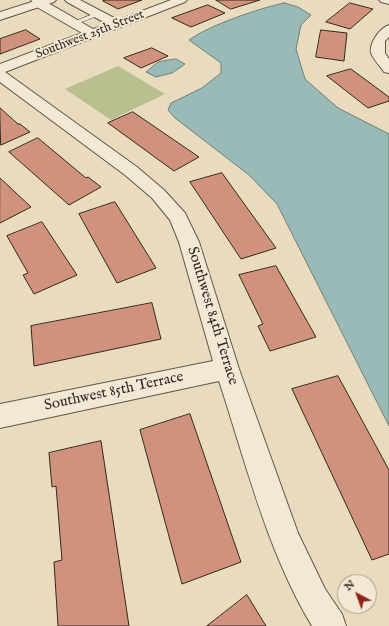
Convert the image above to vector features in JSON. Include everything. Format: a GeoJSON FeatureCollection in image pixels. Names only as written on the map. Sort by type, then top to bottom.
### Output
{"type":"FeatureCollection","features":[{"type":"Feature","properties":{"kind":"street"},"geometry":{"type":"LineString","coordinates":[[0,5],[16,0]]}},
{"type":"Feature","properties":{"kind":"street"},"geometry":{"type":"LineString","coordinates":[[71,0],[117,24]]}},
{"type":"Feature","properties":{"kind":"street","name":"Southwest 25th Street"},"geometry":{"type":"LineString","coordinates":[[0,69],[181,0]]}},
{"type":"Feature","properties":{"kind":"street"},"geometry":{"type":"LineString","coordinates":[[385,0],[389,1]]}},
{"type":"Feature","properties":{"kind":"street"},"geometry":{"type":"LineString","coordinates":[[0,16],[42,1],[93,34]]}},
{"type":"Feature","properties":{"kind":"street"},"geometry":{"type":"LineString","coordinates":[[389,28],[379,41],[378,53],[389,69]]}},
{"type":"Feature","properties":{"kind":"street","name":"Southwest 84th Terrace"},"geometry":{"type":"LineString","coordinates":[[0,75],[131,171],[158,194],[178,218],[190,242],[227,368],[285,539],[314,600],[330,626]]}},
{"type":"Feature","properties":{"kind":"street","name":"Southwest 85th Terrace"},"geometry":{"type":"LineString","coordinates":[[0,416],[227,368]]}},
{"type":"Feature","properties":{"kind":"lane"},"geometry":{"type":"LineString","coordinates":[[74,23],[98,14]]}},
{"type":"Feature","properties":{"kind":"green space"},"geometry":{"type":"Polygon","coordinates":[[[118,66],[165,94],[111,120],[65,89],[118,66]]]}},
{"type":"Feature","properties":{"kind":"water"},"geometry":{"type":"Polygon","coordinates":[[[284,3],[298,7],[311,15],[301,25],[296,49],[305,79],[338,108],[389,134],[389,426],[277,204],[249,175],[175,118],[168,110],[171,103],[202,88],[221,73],[221,63],[189,40],[198,34],[234,18],[284,3]]]}},
{"type":"Feature","properties":{"kind":"water"},"geometry":{"type":"Polygon","coordinates":[[[176,59],[185,64],[172,73],[156,77],[146,72],[158,62],[176,59]]]}},
{"type":"Feature","properties":{"kind":"building"},"geometry":{"type":"Polygon","coordinates":[[[142,0],[118,9],[103,1],[142,0]]]}},
{"type":"Feature","properties":{"kind":"building"},"geometry":{"type":"Polygon","coordinates":[[[216,0],[260,0],[231,9],[216,0]]]}},
{"type":"Feature","properties":{"kind":"building"},"geometry":{"type":"Polygon","coordinates":[[[350,3],[373,9],[350,29],[326,22],[350,3]]]}},
{"type":"Feature","properties":{"kind":"building"},"geometry":{"type":"Polygon","coordinates":[[[208,5],[225,13],[191,27],[172,18],[208,5]]]}},
{"type":"Feature","properties":{"kind":"building"},"geometry":{"type":"Polygon","coordinates":[[[26,30],[40,39],[0,54],[0,39],[26,30]]]}},
{"type":"Feature","properties":{"kind":"building"},"geometry":{"type":"Polygon","coordinates":[[[321,30],[347,33],[344,61],[316,57],[321,30]]]}},
{"type":"Feature","properties":{"kind":"building"},"geometry":{"type":"Polygon","coordinates":[[[152,48],[168,56],[141,68],[124,58],[152,48]]]}},
{"type":"Feature","properties":{"kind":"building"},"geometry":{"type":"Polygon","coordinates":[[[351,69],[389,97],[389,101],[368,108],[327,76],[351,69]]]}},
{"type":"Feature","properties":{"kind":"building"},"geometry":{"type":"Polygon","coordinates":[[[0,108],[18,124],[30,132],[1,145],[0,108]]]}},
{"type":"Feature","properties":{"kind":"building"},"geometry":{"type":"Polygon","coordinates":[[[133,112],[199,157],[174,171],[108,123],[133,112]]]}},
{"type":"Feature","properties":{"kind":"building"},"geometry":{"type":"Polygon","coordinates":[[[38,138],[86,178],[88,177],[101,187],[69,205],[9,152],[38,138]]]}},
{"type":"Feature","properties":{"kind":"building"},"geometry":{"type":"Polygon","coordinates":[[[222,173],[276,248],[241,259],[190,182],[222,173]]]}},
{"type":"Feature","properties":{"kind":"building"},"geometry":{"type":"Polygon","coordinates":[[[0,178],[31,207],[0,223],[0,178]]]}},
{"type":"Feature","properties":{"kind":"building"},"geometry":{"type":"Polygon","coordinates":[[[115,202],[156,268],[117,283],[79,214],[115,202]]]}},
{"type":"Feature","properties":{"kind":"building"},"geometry":{"type":"Polygon","coordinates":[[[42,222],[77,275],[34,294],[23,275],[28,273],[7,236],[42,222]]]}},
{"type":"Feature","properties":{"kind":"building"},"geometry":{"type":"Polygon","coordinates":[[[276,266],[316,337],[270,351],[258,326],[263,324],[239,275],[276,266]]]}},
{"type":"Feature","properties":{"kind":"building"},"geometry":{"type":"Polygon","coordinates":[[[152,303],[161,339],[34,366],[31,326],[152,303]]]}},
{"type":"Feature","properties":{"kind":"building"},"geometry":{"type":"Polygon","coordinates":[[[338,376],[389,470],[389,554],[372,560],[292,389],[338,376]]]}},
{"type":"Feature","properties":{"kind":"building"},"geometry":{"type":"Polygon","coordinates":[[[190,414],[241,562],[182,584],[140,430],[190,414]]]}},
{"type":"Feature","properties":{"kind":"building"},"geometry":{"type":"Polygon","coordinates":[[[101,441],[129,626],[58,626],[54,562],[62,560],[56,486],[52,487],[49,453],[101,441]]]}},
{"type":"Feature","properties":{"kind":"building"},"geometry":{"type":"Polygon","coordinates":[[[247,595],[266,626],[207,626],[247,595]]]}}]}
